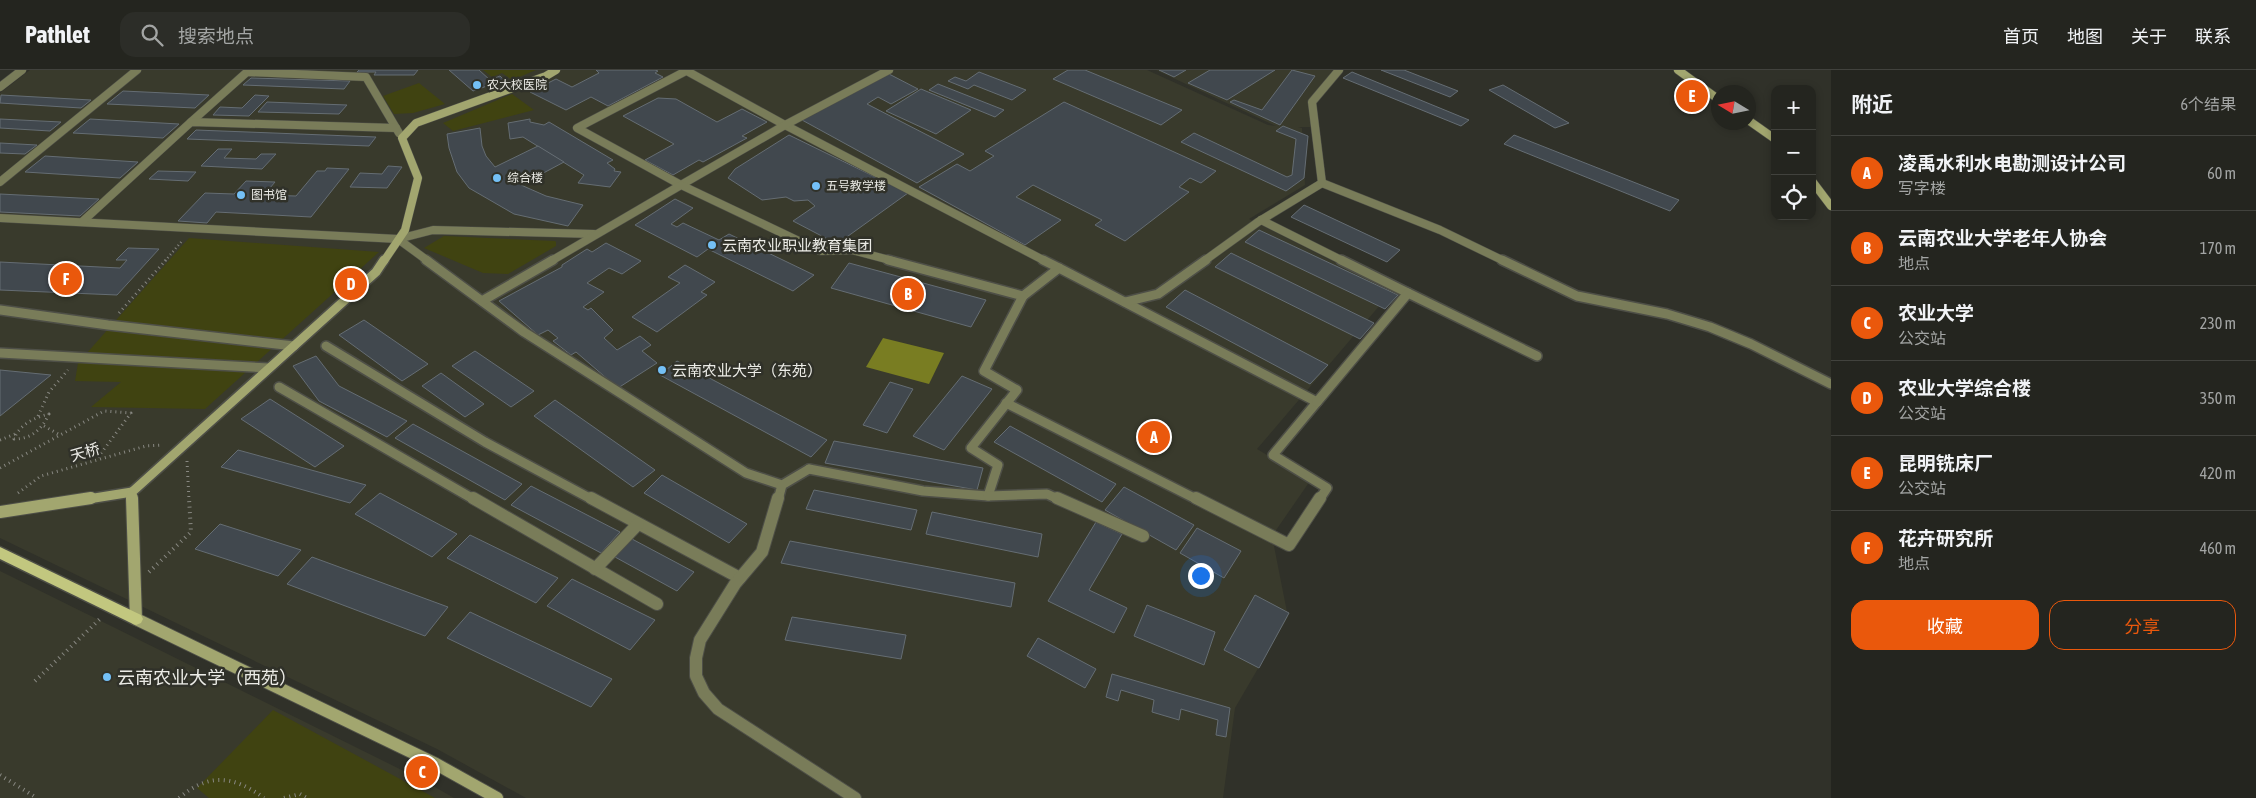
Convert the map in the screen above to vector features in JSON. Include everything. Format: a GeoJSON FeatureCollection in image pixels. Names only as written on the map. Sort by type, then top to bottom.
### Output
{"type":"FeatureCollection","features":[{"type":"Feature","properties":{"kind":"main road"},"geometry":{"type":"LineString","coordinates":[[0,553],[136,619]]}},
{"type":"Feature","properties":{"kind":"street"},"geometry":{"type":"LineString","coordinates":[[0,87],[22,70]]}},
{"type":"Feature","properties":{"kind":"street"},"geometry":{"type":"LineString","coordinates":[[0,182],[137,70]]}},
{"type":"Feature","properties":{"kind":"street"},"geometry":{"type":"LineString","coordinates":[[402,138],[416,123],[546,76],[556,70]]}},
{"type":"Feature","properties":{"kind":"street"},"geometry":{"type":"LineString","coordinates":[[482,301],[594,234],[785,125],[889,70]]}},
{"type":"Feature","properties":{"kind":"street"},"geometry":{"type":"LineString","coordinates":[[1322,183],[1312,102],[1339,70]]}},
{"type":"Feature","properties":{"kind":"street"},"geometry":{"type":"LineString","coordinates":[[1678,70],[1711,95]]}},
{"type":"Feature","properties":{"kind":"street"},"geometry":{"type":"LineString","coordinates":[[0,512],[132,492],[376,272],[405,230],[418,178],[402,138],[366,77],[248,71],[83,221]]}},
{"type":"Feature","properties":{"kind":"street"},"geometry":{"type":"LineString","coordinates":[[1023,296],[852,250],[820,251],[681,185],[577,128],[685,71],[1317,402]]}},
{"type":"Feature","properties":{"kind":"street"},"geometry":{"type":"LineString","coordinates":[[191,122],[396,128]]}},
{"type":"Feature","properties":{"kind":"street"},"geometry":{"type":"LineString","coordinates":[[1756,126],[1771,136]]}},
{"type":"Feature","properties":{"kind":"street"},"geometry":{"type":"LineString","coordinates":[[1125,302],[1158,294],[1261,220],[1322,183]]}},
{"type":"Feature","properties":{"kind":"street"},"geometry":{"type":"LineString","coordinates":[[1322,183],[1440,230],[1577,296],[1598,302],[1667,314],[1719,330],[1831,384]]}},
{"type":"Feature","properties":{"kind":"street"},"geometry":{"type":"LineString","coordinates":[[1816,186],[1831,206]]}},
{"type":"Feature","properties":{"kind":"street"},"geometry":{"type":"LineString","coordinates":[[0,218],[398,239],[433,230],[594,234]]}},
{"type":"Feature","properties":{"kind":"street"},"geometry":{"type":"LineString","coordinates":[[1261,220],[1537,356]]}},
{"type":"Feature","properties":{"kind":"street"},"geometry":{"type":"LineString","coordinates":[[398,239],[524,332],[746,473],[782,484]]}},
{"type":"Feature","properties":{"kind":"street"},"geometry":{"type":"LineString","coordinates":[[988,496],[998,465],[971,448],[1017,390],[984,371],[1023,296],[1059,268]]}},
{"type":"Feature","properties":{"kind":"street"},"geometry":{"type":"LineString","coordinates":[[1006,403],[1289,545],[1327,488],[1273,455],[1408,293]]}},
{"type":"Feature","properties":{"kind":"street"},"geometry":{"type":"LineString","coordinates":[[0,310],[108,325],[294,346]]}},
{"type":"Feature","properties":{"kind":"street"},"geometry":{"type":"LineString","coordinates":[[326,346],[485,442],[740,578]]}},
{"type":"Feature","properties":{"kind":"street"},"geometry":{"type":"LineString","coordinates":[[0,353],[269,368]]}},
{"type":"Feature","properties":{"kind":"street"},"geometry":{"type":"LineString","coordinates":[[278,388],[656,604]]}},
{"type":"Feature","properties":{"kind":"street"},"geometry":{"type":"LineString","coordinates":[[856,798],[718,709],[704,693],[696,676],[696,658],[700,640],[740,578],[762,552],[782,484],[809,469],[923,491],[988,496],[1047,494],[1143,536]]}},
{"type":"Feature","properties":{"kind":"street"},"geometry":{"type":"LineString","coordinates":[[132,492],[136,619],[436,764],[497,798]]}},
{"type":"Feature","properties":{"kind":"street"},"geometry":{"type":"LineString","coordinates":[[594,568],[638,524]]}},
{"type":"Feature","properties":{"kind":"path"},"geometry":{"type":"LineString","coordinates":[[108,325],[194,227]]}},
{"type":"Feature","properties":{"kind":"path"},"geometry":{"type":"LineString","coordinates":[[38,416],[49,392],[80,357]]}},
{"type":"Feature","properties":{"kind":"path"},"geometry":{"type":"LineString","coordinates":[[0,468],[104,411],[131,413],[96,460]]}},
{"type":"Feature","properties":{"kind":"path"},"geometry":{"type":"LineString","coordinates":[[0,440],[16,434],[28,421],[38,416],[49,414],[44,426],[21,440],[14,439],[16,434]]}},
{"type":"Feature","properties":{"kind":"path"},"geometry":{"type":"LineString","coordinates":[[44,426],[60,435]]}},
{"type":"Feature","properties":{"kind":"path","name":"天桥"},"geometry":{"type":"LineString","coordinates":[[14,497],[41,476],[146,446],[186,444]]}},
{"type":"Feature","properties":{"kind":"path"},"geometry":{"type":"LineString","coordinates":[[0,775],[37,798]]}},
{"type":"Feature","properties":{"kind":"path"},"geometry":{"type":"LineString","coordinates":[[179,798],[193,785],[218,778],[229,780],[264,798]]}},
{"type":"Feature","properties":{"kind":"path"},"geometry":{"type":"LineString","coordinates":[[284,798],[292,794],[300,794],[307,798]]}},
{"type":"Feature","properties":{"kind":"shaded area","name":"云南农业大学（东苑）"},"geometry":{"type":"Polygon","coordinates":[[[30,70],[1147,70],[1268,125],[1276,126],[1156,70],[1339,70],[1312,102],[1314,127],[1298,127],[1302,128],[1305,185],[1249,219],[1392,291],[1257,449],[1310,481],[1272,536],[1288,617],[1235,708],[1223,798],[526,798],[437,749],[0,538],[0,93],[30,70]]]}},
{"type":"Feature","properties":{"kind":"shaded area"},"geometry":{"type":"Polygon","coordinates":[[[883,338],[944,353],[929,384],[866,367],[883,338]]]}},
{"type":"Feature","properties":{"kind":"shaded area","name":"云南农业大学（西苑）"},"geometry":{"type":"Polygon","coordinates":[[[0,571],[428,783],[454,798],[0,798],[0,571]]]}},
{"type":"Feature","properties":{"kind":"green space"},"geometry":{"type":"Polygon","coordinates":[[[483,70],[536,70],[512,80],[502,73],[492,77],[483,70]]]}},
{"type":"Feature","properties":{"kind":"green space"},"geometry":{"type":"Polygon","coordinates":[[[419,83],[445,104],[413,113],[394,114],[383,96],[419,83]]]}},
{"type":"Feature","properties":{"kind":"green space"},"geometry":{"type":"Polygon","coordinates":[[[512,94],[534,110],[453,131],[443,123],[512,94]]]}},
{"type":"Feature","properties":{"kind":"green space"},"geometry":{"type":"Polygon","coordinates":[[[444,236],[555,241],[556,246],[508,274],[483,273],[424,248],[444,236]]]}},
{"type":"Feature","properties":{"kind":"green space"},"geometry":{"type":"Polygon","coordinates":[[[189,238],[379,252],[205,409],[91,407],[121,382],[75,381],[78,363],[189,238]]]}},
{"type":"Feature","properties":{"kind":"green space"},"geometry":{"type":"Polygon","coordinates":[[[273,710],[435,798],[209,798],[197,788],[273,710]]]}},
{"type":"Feature","properties":{"kind":"building"},"geometry":{"type":"Polygon","coordinates":[[[359,70],[418,70],[414,75],[374,75],[376,72],[357,72],[359,70]]]}},
{"type":"Feature","properties":{"kind":"building","name":"农大校医院"},"geometry":{"type":"Polygon","coordinates":[[[449,70],[479,70],[490,80],[500,76],[504,80],[473,91],[449,70]]]}},
{"type":"Feature","properties":{"kind":"building"},"geometry":{"type":"Polygon","coordinates":[[[596,70],[655,70],[658,71],[655,73],[663,77],[608,106],[591,97],[566,110],[530,92],[556,79],[572,87],[599,73],[596,70]]]}},
{"type":"Feature","properties":{"kind":"building"},"geometry":{"type":"Polygon","coordinates":[[[1068,70],[1085,70],[1182,110],[1161,125],[1053,79],[1068,70]]]}},
{"type":"Feature","properties":{"kind":"building"},"geometry":{"type":"Polygon","coordinates":[[[1159,70],[1186,70],[1174,77],[1159,70]]]}},
{"type":"Feature","properties":{"kind":"building"},"geometry":{"type":"Polygon","coordinates":[[[1210,70],[1275,70],[1227,100],[1188,83],[1210,70]]]}},
{"type":"Feature","properties":{"kind":"building"},"geometry":{"type":"Polygon","coordinates":[[[1292,70],[1315,76],[1280,125],[1230,102],[1234,100],[1262,110],[1292,70]]]}},
{"type":"Feature","properties":{"kind":"building"},"geometry":{"type":"Polygon","coordinates":[[[1381,70],[1404,70],[1458,91],[1450,97],[1381,70]]]}},
{"type":"Feature","properties":{"kind":"building"},"geometry":{"type":"Polygon","coordinates":[[[979,72],[1026,90],[1012,100],[974,85],[968,89],[948,81],[955,77],[966,81],[979,72]]]}},
{"type":"Feature","properties":{"kind":"building"},"geometry":{"type":"Polygon","coordinates":[[[1352,72],[1469,120],[1461,126],[1343,78],[1352,72]]]}},
{"type":"Feature","properties":{"kind":"building"},"geometry":{"type":"Polygon","coordinates":[[[889,74],[918,89],[891,104],[878,97],[867,104],[964,154],[917,183],[802,120],[889,74]]]}},
{"type":"Feature","properties":{"kind":"building"},"geometry":{"type":"Polygon","coordinates":[[[251,78],[350,81],[344,89],[243,85],[251,78]]]}},
{"type":"Feature","properties":{"kind":"building"},"geometry":{"type":"Polygon","coordinates":[[[938,84],[1004,110],[995,117],[929,90],[938,84]]]}},
{"type":"Feature","properties":{"kind":"building"},"geometry":{"type":"Polygon","coordinates":[[[1503,85],[1569,123],[1555,128],[1489,90],[1503,85]]]}},
{"type":"Feature","properties":{"kind":"building"},"geometry":{"type":"Polygon","coordinates":[[[921,89],[971,110],[936,134],[886,111],[921,89]]]}},
{"type":"Feature","properties":{"kind":"building"},"geometry":{"type":"Polygon","coordinates":[[[123,91],[209,95],[195,108],[107,104],[123,91]]]}},
{"type":"Feature","properties":{"kind":"building"},"geometry":{"type":"Polygon","coordinates":[[[1,95],[91,100],[81,108],[0,103],[1,95]]]}},
{"type":"Feature","properties":{"kind":"building"},"geometry":{"type":"Polygon","coordinates":[[[255,95],[269,96],[249,116],[213,115],[220,107],[242,108],[255,95]]]}},
{"type":"Feature","properties":{"kind":"building"},"geometry":{"type":"Polygon","coordinates":[[[658,98],[676,99],[717,122],[742,109],[767,122],[742,136],[747,138],[703,162],[699,160],[673,175],[645,160],[674,144],[623,116],[658,98]]]}},
{"type":"Feature","properties":{"kind":"building"},"geometry":{"type":"Polygon","coordinates":[[[267,102],[347,105],[339,114],[258,112],[267,102]]]}},
{"type":"Feature","properties":{"kind":"building"},"geometry":{"type":"Polygon","coordinates":[[[1064,102],[1216,171],[1201,183],[1190,178],[1179,187],[1189,192],[1125,241],[1095,225],[1102,220],[1033,185],[1016,197],[1061,220],[1025,245],[919,187],[957,164],[970,171],[994,156],[985,151],[1064,102]]]}},
{"type":"Feature","properties":{"kind":"building"},"geometry":{"type":"Polygon","coordinates":[[[0,119],[61,122],[50,131],[0,128],[0,119]]]}},
{"type":"Feature","properties":{"kind":"building"},"geometry":{"type":"Polygon","coordinates":[[[90,119],[179,124],[163,138],[73,133],[90,119]]]}},
{"type":"Feature","properties":{"kind":"building"},"geometry":{"type":"Polygon","coordinates":[[[530,119],[530,122],[544,125],[549,122],[613,160],[607,163],[615,169],[614,171],[621,172],[610,187],[578,183],[584,175],[523,137],[510,139],[508,123],[530,119]]]}},
{"type":"Feature","properties":{"kind":"building"},"geometry":{"type":"Polygon","coordinates":[[[1283,126],[1308,136],[1304,178],[1286,191],[1181,142],[1194,133],[1287,177],[1292,175],[1296,139],[1276,131],[1283,126]]]}},
{"type":"Feature","properties":{"kind":"building","name":"综合楼"},"geometry":{"type":"Polygon","coordinates":[[[480,128],[482,146],[486,156],[495,167],[538,146],[564,162],[521,185],[546,196],[583,205],[568,226],[514,214],[469,188],[457,172],[449,148],[447,134],[480,128]]]}},
{"type":"Feature","properties":{"kind":"building"},"geometry":{"type":"Polygon","coordinates":[[[196,130],[376,137],[369,146],[187,139],[196,130]]]}},
{"type":"Feature","properties":{"kind":"building","name":"五号教学楼"},"geometry":{"type":"Polygon","coordinates":[[[789,135],[908,193],[837,244],[793,221],[815,206],[808,200],[794,201],[786,197],[762,200],[728,178],[735,169],[789,135]]]}},
{"type":"Feature","properties":{"kind":"building"},"geometry":{"type":"Polygon","coordinates":[[[1514,135],[1679,200],[1670,211],[1504,144],[1514,135]]]}},
{"type":"Feature","properties":{"kind":"building"},"geometry":{"type":"Polygon","coordinates":[[[0,143],[37,145],[25,154],[0,153],[0,143]]]}},
{"type":"Feature","properties":{"kind":"building"},"geometry":{"type":"Polygon","coordinates":[[[218,149],[232,149],[224,158],[256,159],[261,154],[276,154],[262,169],[201,166],[218,149]]]}},
{"type":"Feature","properties":{"kind":"building"},"geometry":{"type":"Polygon","coordinates":[[[45,156],[138,162],[120,178],[25,172],[45,156]]]}},
{"type":"Feature","properties":{"kind":"building"},"geometry":{"type":"Polygon","coordinates":[[[388,166],[402,167],[387,188],[350,187],[360,173],[382,174],[388,166]]]}},
{"type":"Feature","properties":{"kind":"building","name":"图书馆"},"geometry":{"type":"Polygon","coordinates":[[[327,168],[349,169],[311,217],[216,212],[207,223],[178,221],[205,193],[234,194],[246,181],[275,182],[264,195],[296,196],[317,171],[325,171],[327,168]]]}},
{"type":"Feature","properties":{"kind":"building"},"geometry":{"type":"Polygon","coordinates":[[[158,171],[196,172],[188,181],[149,179],[158,171]]]}},
{"type":"Feature","properties":{"kind":"building"},"geometry":{"type":"Polygon","coordinates":[[[0,194],[99,199],[80,216],[0,212],[0,194]]]}},
{"type":"Feature","properties":{"kind":"building","name":"云南农业职业教育集团"},"geometry":{"type":"Polygon","coordinates":[[[675,199],[693,208],[671,224],[677,227],[683,223],[719,240],[729,234],[814,275],[793,291],[708,249],[697,257],[635,225],[675,199]]]}},
{"type":"Feature","properties":{"kind":"building"},"geometry":{"type":"Polygon","coordinates":[[[1304,205],[1400,250],[1387,262],[1291,217],[1304,205]]]}},
{"type":"Feature","properties":{"kind":"building"},"geometry":{"type":"Polygon","coordinates":[[[1259,230],[1398,295],[1385,309],[1245,242],[1259,230]]]}},
{"type":"Feature","properties":{"kind":"building"},"geometry":{"type":"Polygon","coordinates":[[[606,243],[641,261],[622,274],[609,268],[587,283],[604,292],[583,307],[588,310],[591,308],[613,330],[604,338],[617,350],[640,336],[651,345],[642,351],[657,363],[618,388],[576,352],[571,355],[553,341],[558,338],[548,330],[538,335],[499,301],[562,267],[562,265],[587,249],[592,252],[606,243]]]}},
{"type":"Feature","properties":{"kind":"building"},"geometry":{"type":"Polygon","coordinates":[[[128,248],[159,249],[117,295],[0,290],[0,262],[120,268],[127,260],[116,260],[128,248]]]}},
{"type":"Feature","properties":{"kind":"building"},"geometry":{"type":"Polygon","coordinates":[[[1231,253],[1374,323],[1360,339],[1215,267],[1231,253]]]}},
{"type":"Feature","properties":{"kind":"building"},"geometry":{"type":"Polygon","coordinates":[[[849,263],[986,300],[971,327],[831,288],[849,263]]]}},
{"type":"Feature","properties":{"kind":"building"},"geometry":{"type":"Polygon","coordinates":[[[685,265],[715,282],[701,292],[707,295],[657,332],[632,317],[680,283],[668,277],[685,265]]]}},
{"type":"Feature","properties":{"kind":"building"},"geometry":{"type":"Polygon","coordinates":[[[1185,290],[1328,365],[1310,384],[1166,307],[1185,290]]]}},
{"type":"Feature","properties":{"kind":"building"},"geometry":{"type":"Polygon","coordinates":[[[364,320],[428,364],[402,381],[339,335],[364,320]]]}},
{"type":"Feature","properties":{"kind":"building"},"geometry":{"type":"Polygon","coordinates":[[[475,351],[534,391],[511,407],[452,366],[475,351]]]}},
{"type":"Feature","properties":{"kind":"building"},"geometry":{"type":"Polygon","coordinates":[[[316,356],[339,386],[407,421],[387,437],[319,401],[293,366],[316,356]]]}},
{"type":"Feature","properties":{"kind":"building"},"geometry":{"type":"Polygon","coordinates":[[[677,361],[827,440],[811,457],[660,375],[677,361]]]}},
{"type":"Feature","properties":{"kind":"building"},"geometry":{"type":"Polygon","coordinates":[[[0,370],[51,375],[0,416],[0,370]]]}},
{"type":"Feature","properties":{"kind":"building"},"geometry":{"type":"Polygon","coordinates":[[[441,373],[484,404],[465,417],[422,386],[441,373]]]}},
{"type":"Feature","properties":{"kind":"building"},"geometry":{"type":"Polygon","coordinates":[[[962,376],[992,389],[944,450],[913,436],[962,376]]]}},
{"type":"Feature","properties":{"kind":"building"},"geometry":{"type":"Polygon","coordinates":[[[890,382],[913,389],[887,433],[863,425],[890,382]]]}},
{"type":"Feature","properties":{"kind":"building"},"geometry":{"type":"Polygon","coordinates":[[[270,399],[344,446],[315,467],[241,419],[270,399]]]}},
{"type":"Feature","properties":{"kind":"building"},"geometry":{"type":"Polygon","coordinates":[[[555,400],[655,470],[633,487],[534,416],[555,400]]]}},
{"type":"Feature","properties":{"kind":"building"},"geometry":{"type":"Polygon","coordinates":[[[413,424],[522,484],[505,500],[395,438],[413,424]]]}},
{"type":"Feature","properties":{"kind":"building"},"geometry":{"type":"Polygon","coordinates":[[[1010,426],[1116,484],[1102,502],[994,442],[1010,426]]]}},
{"type":"Feature","properties":{"kind":"building"},"geometry":{"type":"Polygon","coordinates":[[[834,441],[983,468],[977,490],[825,463],[834,441]]]}},
{"type":"Feature","properties":{"kind":"building"},"geometry":{"type":"Polygon","coordinates":[[[238,450],[366,485],[350,503],[221,467],[238,450]]]}},
{"type":"Feature","properties":{"kind":"building"},"geometry":{"type":"Polygon","coordinates":[[[662,475],[747,524],[729,543],[644,493],[662,475]]]}},
{"type":"Feature","properties":{"kind":"building"},"geometry":{"type":"Polygon","coordinates":[[[531,486],[620,532],[601,553],[511,505],[531,486]]]}},
{"type":"Feature","properties":{"kind":"building"},"geometry":{"type":"Polygon","coordinates":[[[1124,487],[1194,525],[1176,550],[1105,510],[1124,487]]]}},
{"type":"Feature","properties":{"kind":"building"},"geometry":{"type":"Polygon","coordinates":[[[814,490],[917,510],[911,530],[806,509],[814,490]]]}},
{"type":"Feature","properties":{"kind":"building"},"geometry":{"type":"Polygon","coordinates":[[[380,493],[457,534],[432,557],[355,514],[380,493]]]}},
{"type":"Feature","properties":{"kind":"building"},"geometry":{"type":"Polygon","coordinates":[[[932,512],[1042,534],[1038,557],[926,534],[932,512]]]}},
{"type":"Feature","properties":{"kind":"building"},"geometry":{"type":"Polygon","coordinates":[[[1096,522],[1122,534],[1089,590],[1127,608],[1114,633],[1048,601],[1096,522]]]}},
{"type":"Feature","properties":{"kind":"building"},"geometry":{"type":"Polygon","coordinates":[[[220,524],[301,550],[278,576],[195,549],[220,524]]]}},
{"type":"Feature","properties":{"kind":"building"},"geometry":{"type":"Polygon","coordinates":[[[1197,528],[1241,551],[1224,578],[1180,553],[1197,528]]]}},
{"type":"Feature","properties":{"kind":"building"},"geometry":{"type":"Polygon","coordinates":[[[470,535],[558,578],[536,603],[447,558],[470,535]]]}},
{"type":"Feature","properties":{"kind":"building"},"geometry":{"type":"Polygon","coordinates":[[[632,539],[694,572],[677,591],[615,557],[632,539]]]}},
{"type":"Feature","properties":{"kind":"building"},"geometry":{"type":"Polygon","coordinates":[[[790,541],[1015,583],[1011,607],[781,563],[790,541]]]}},
{"type":"Feature","properties":{"kind":"building"},"geometry":{"type":"Polygon","coordinates":[[[312,557],[448,607],[425,636],[287,584],[312,557]]]}},
{"type":"Feature","properties":{"kind":"building"},"geometry":{"type":"Polygon","coordinates":[[[572,579],[655,620],[630,650],[547,606],[572,579]]]}},
{"type":"Feature","properties":{"kind":"building"},"geometry":{"type":"Polygon","coordinates":[[[1255,595],[1289,613],[1259,668],[1224,650],[1255,595]]]}},
{"type":"Feature","properties":{"kind":"building"},"geometry":{"type":"Polygon","coordinates":[[[1147,605],[1215,632],[1204,665],[1134,636],[1147,605]]]}},
{"type":"Feature","properties":{"kind":"building"},"geometry":{"type":"Polygon","coordinates":[[[470,612],[612,679],[591,707],[447,638],[470,612]]]}},
{"type":"Feature","properties":{"kind":"building"},"geometry":{"type":"Polygon","coordinates":[[[792,617],[906,635],[901,659],[785,640],[792,617]]]}},
{"type":"Feature","properties":{"kind":"building"},"geometry":{"type":"Polygon","coordinates":[[[1038,638],[1096,669],[1085,688],[1027,656],[1038,638]]]}},
{"type":"Feature","properties":{"kind":"building"},"geometry":{"type":"Polygon","coordinates":[[[1112,674],[1230,708],[1226,737],[1216,735],[1218,720],[1181,709],[1179,720],[1152,712],[1154,700],[1121,690],[1118,701],[1106,697],[1112,674]]]}},
{"type":"Feature","properties":{"kind":"place","name":"农大校医院"},"geometry":{"type":"Point","coordinates":[477,85]}},
{"type":"Feature","properties":{"kind":"place","name":"昆明铣床厂"},"geometry":{"type":"Point","coordinates":[1692,96]}},
{"type":"Feature","properties":{"kind":"place","name":"综合楼"},"geometry":{"type":"Point","coordinates":[497,178]}},
{"type":"Feature","properties":{"kind":"place","name":"五号教学楼"},"geometry":{"type":"Point","coordinates":[816,186]}},
{"type":"Feature","properties":{"kind":"place","name":"图书馆"},"geometry":{"type":"Point","coordinates":[241,195]}},
{"type":"Feature","properties":{"kind":"place","name":"云南农业职业教育集团"},"geometry":{"type":"Point","coordinates":[712,245]}},
{"type":"Feature","properties":{"kind":"place","name":"花卉研究所"},"geometry":{"type":"Point","coordinates":[66,279]}},
{"type":"Feature","properties":{"kind":"place","name":"农业大学综合楼"},"geometry":{"type":"Point","coordinates":[351,284]}},
{"type":"Feature","properties":{"kind":"place","name":"云南农业大学老年人协会"},"geometry":{"type":"Point","coordinates":[908,294]}},
{"type":"Feature","properties":{"kind":"place","name":"云南农业大学（东苑）"},"geometry":{"type":"Point","coordinates":[662,370]}},
{"type":"Feature","properties":{"kind":"place","name":"凌禹水利水电勘测设计公司"},"geometry":{"type":"Point","coordinates":[1154,437]}},
{"type":"Feature","properties":{"kind":"place","name":"云南农业大学（西苑）"},"geometry":{"type":"Point","coordinates":[107,677]}},
{"type":"Feature","properties":{"kind":"place","name":"农业大学"},"geometry":{"type":"Point","coordinates":[422,772]}}]}
